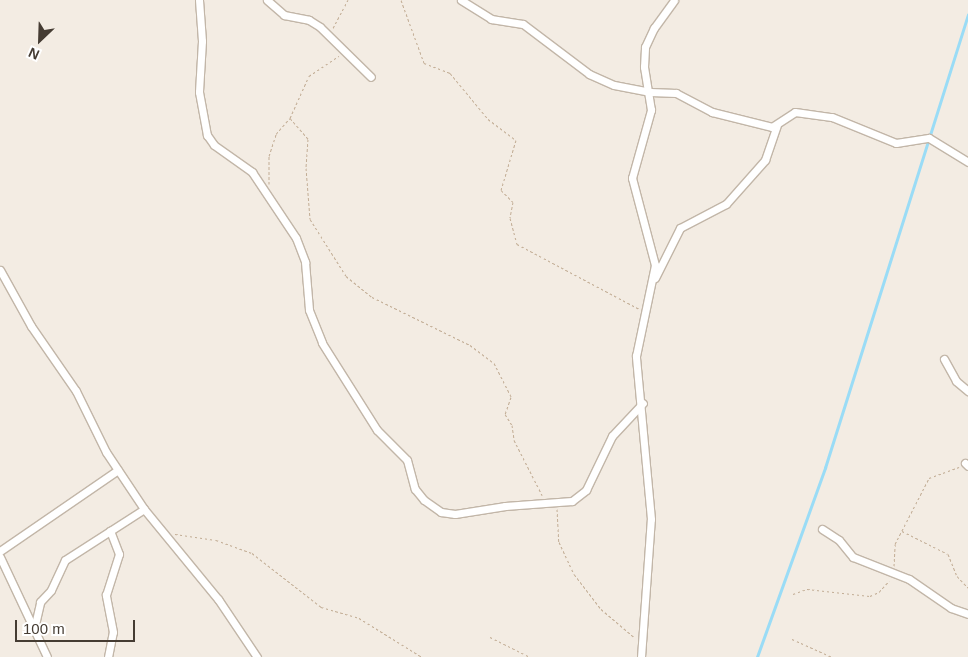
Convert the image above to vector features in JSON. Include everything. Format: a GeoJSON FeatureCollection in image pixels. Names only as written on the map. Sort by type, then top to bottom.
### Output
{"type":"FeatureCollection","features":[{"type":"Feature","properties":{"kind":"street"},"geometry":{"type":"LineString","coordinates":[[199,0],[202,28],[199,92],[207,136],[214,145],[252,172],[296,238],[305,262],[306,300],[311,320],[322,343],[377,430],[406,460],[418,494],[436,510],[455,514],[505,506],[572,502],[583,494],[612,436],[643,403]]}},
{"type":"Feature","properties":{"kind":"street"},"geometry":{"type":"LineString","coordinates":[[267,0],[284,15],[309,20],[330,35],[345,53],[371,77]]}},
{"type":"Feature","properties":{"kind":"street"},"geometry":{"type":"LineString","coordinates":[[461,0],[491,19],[523,24],[535,31],[589,74],[614,85],[650,92],[676,93],[712,112],[777,126]]}},
{"type":"Feature","properties":{"kind":"street"},"geometry":{"type":"LineString","coordinates":[[654,280],[654,257],[632,178],[649,125],[650,92],[644,67],[645,47],[654,28],[674,0]]}},
{"type":"Feature","properties":{"kind":"street"},"geometry":{"type":"LineString","coordinates":[[641,657],[651,541],[643,403],[636,356],[654,280],[676,234],[686,225],[726,204],[764,160],[777,126],[795,112],[832,116],[896,143],[929,138],[968,162]]}},
{"type":"Feature","properties":{"kind":"street"},"geometry":{"type":"LineString","coordinates":[[0,270],[31,326],[76,391],[118,470],[144,509],[218,599],[257,657]]}},
{"type":"Feature","properties":{"kind":"street"},"geometry":{"type":"LineString","coordinates":[[944,358],[956,381],[968,391]]}},
{"type":"Feature","properties":{"kind":"street"},"geometry":{"type":"LineString","coordinates":[[0,551],[118,470]]}},
{"type":"Feature","properties":{"kind":"street"},"geometry":{"type":"LineString","coordinates":[[34,629],[40,602],[51,590],[64,560],[144,509]]}},
{"type":"Feature","properties":{"kind":"street"},"geometry":{"type":"LineString","coordinates":[[822,529],[839,540],[852,557],[909,579],[951,608],[968,614]]}},
{"type":"Feature","properties":{"kind":"street"},"geometry":{"type":"LineString","coordinates":[[108,657],[113,632],[106,595],[119,554],[110,531]]}},
{"type":"Feature","properties":{"kind":"street"},"geometry":{"type":"LineString","coordinates":[[0,557],[47,657]]}},
{"type":"Feature","properties":{"kind":"path"},"geometry":{"type":"LineString","coordinates":[[330,35],[348,0]]}},
{"type":"Feature","properties":{"kind":"path"},"geometry":{"type":"LineString","coordinates":[[401,0],[424,63],[450,74],[488,119],[516,140],[501,190],[513,202],[510,218],[517,244],[645,312]]}},
{"type":"Feature","properties":{"kind":"path"},"geometry":{"type":"LineString","coordinates":[[269,189],[272,142],[290,118],[309,76],[345,53]]}},
{"type":"Feature","properties":{"kind":"path"},"geometry":{"type":"LineString","coordinates":[[290,118],[308,139],[306,168],[310,219],[346,276],[372,297],[470,345],[494,363],[511,397],[505,414],[512,426],[514,440],[548,504]]}},
{"type":"Feature","properties":{"kind":"path"},"geometry":{"type":"LineString","coordinates":[[793,594],[814,589],[870,596],[879,592],[894,574],[894,549],[929,478],[955,470],[966,464]]}},
{"type":"Feature","properties":{"kind":"path"},"geometry":{"type":"LineString","coordinates":[[556,504],[559,542],[574,574],[601,609],[642,643]]}},
{"type":"Feature","properties":{"kind":"path"},"geometry":{"type":"LineString","coordinates":[[902,531],[948,554],[957,576],[968,588]]}},
{"type":"Feature","properties":{"kind":"path"},"geometry":{"type":"LineString","coordinates":[[174,533],[216,540],[252,553],[321,608],[359,618],[422,657]]}},
{"type":"Feature","properties":{"kind":"path"},"geometry":{"type":"LineString","coordinates":[[490,637],[530,657]]}},
{"type":"Feature","properties":{"kind":"path"},"geometry":{"type":"LineString","coordinates":[[792,638],[832,657]]}},
{"type":"Feature","properties":{"kind":"waterway"},"geometry":{"type":"LineString","coordinates":[[757,657],[825,468],[968,15]]}}]}
